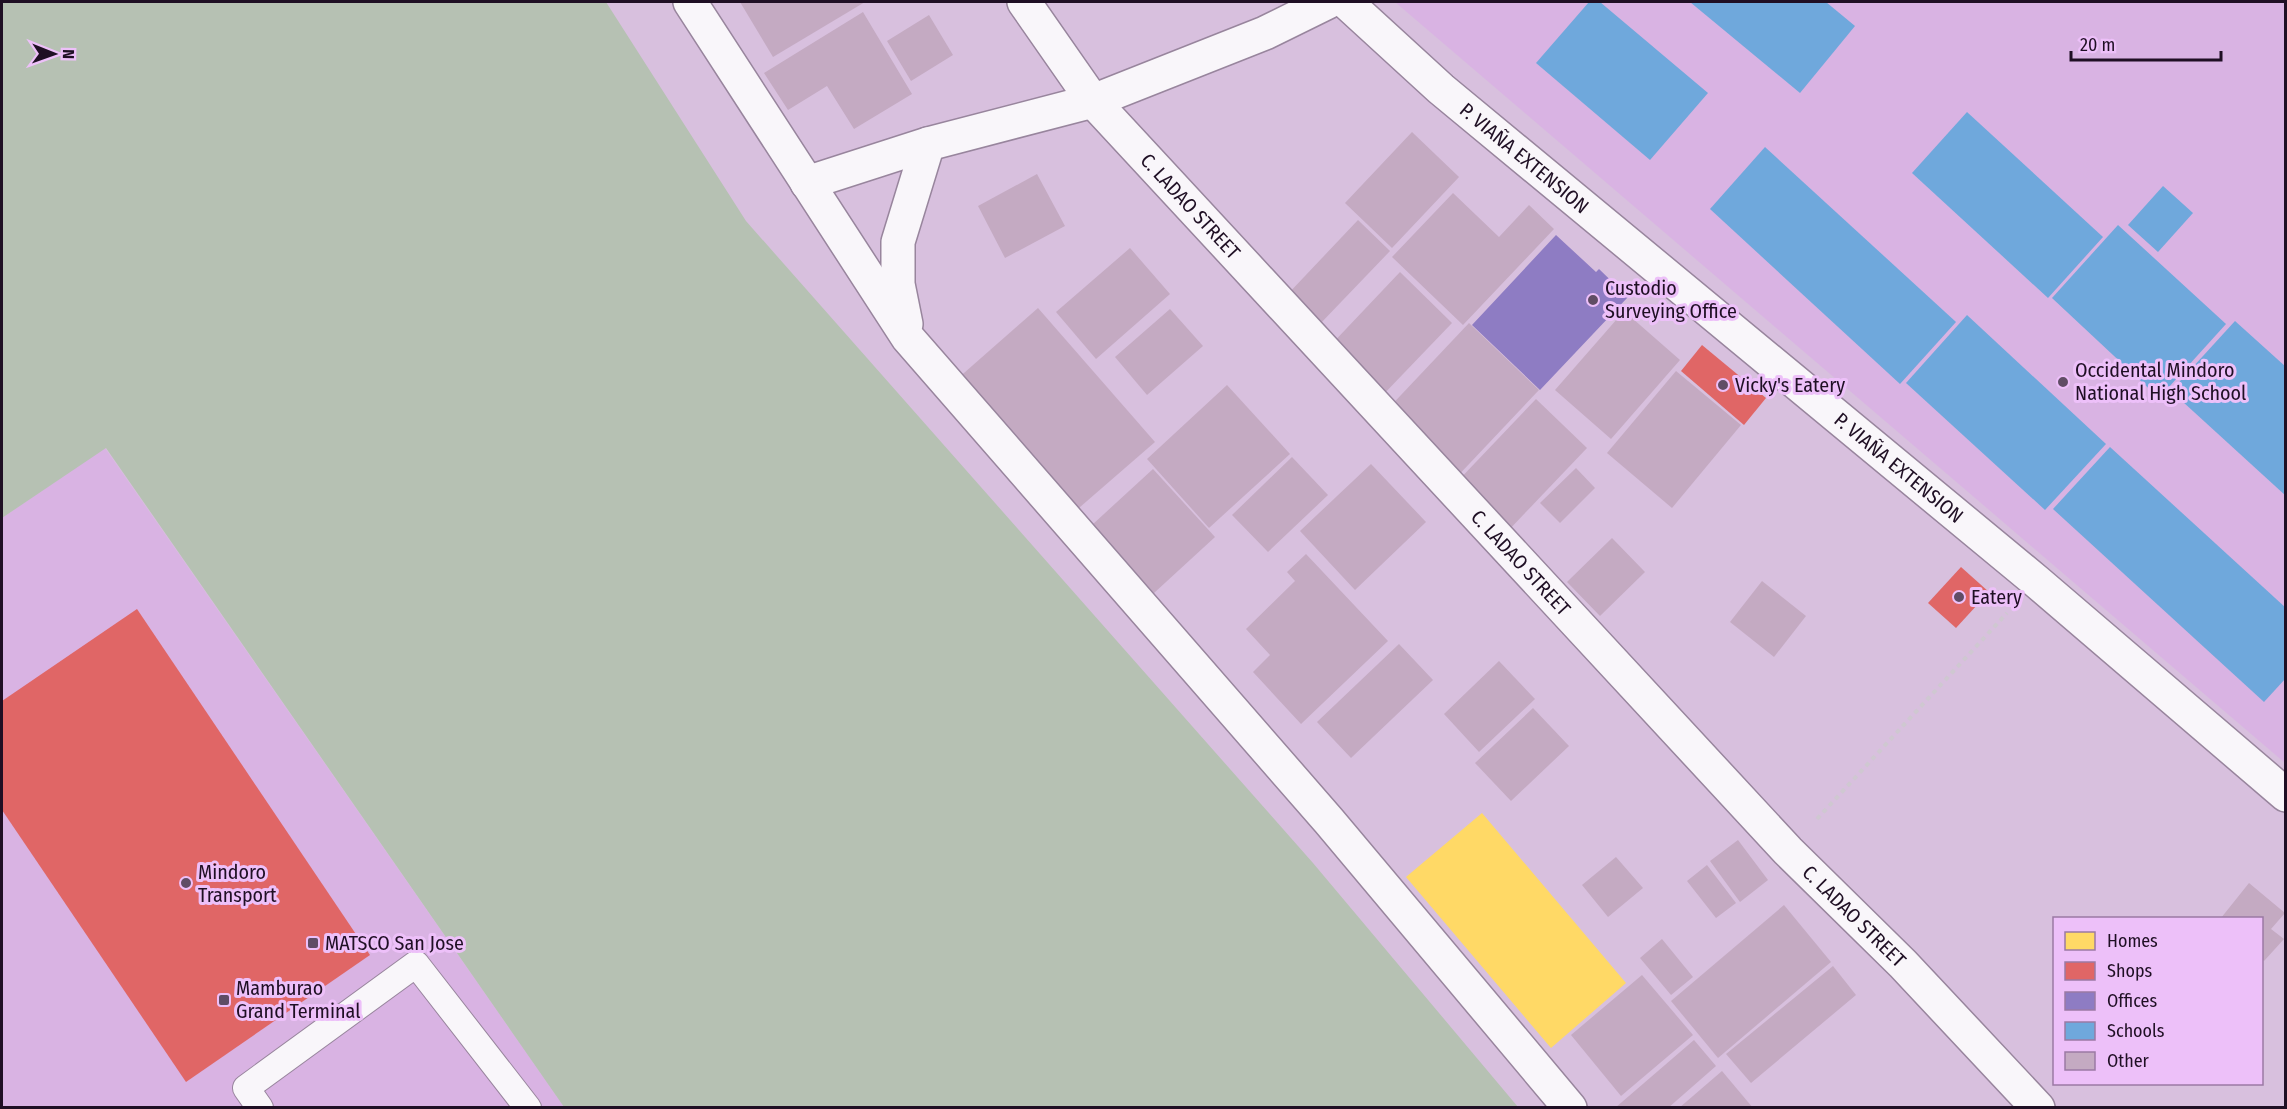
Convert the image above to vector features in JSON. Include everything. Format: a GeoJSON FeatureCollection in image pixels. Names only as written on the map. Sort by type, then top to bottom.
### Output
{"type":"FeatureCollection","features":[{"type":"Feature","properties":{"kind":"street"},"geometry":{"type":"LineString","coordinates":[[690,2],[908,338],[1329,821],[1570,1107]]}},
{"type":"Feature","properties":{"kind":"street","name":"C. LADAO STREET"},"geometry":{"type":"LineString","coordinates":[[1024,2],[1093,101],[1788,851],[1903,964],[2038,1107]]}},
{"type":"Feature","properties":{"kind":"street"},"geometry":{"type":"LineString","coordinates":[[807,183],[928,144],[1093,101],[1264,33],[1328,2]]}},
{"type":"Feature","properties":{"kind":"street","name":"P. VIAÑA EXTENSION"},"geometry":{"type":"LineString","coordinates":[[1346,2],[1441,89],[2036,581],[2286,795]]}},
{"type":"Feature","properties":{"kind":"street"},"geometry":{"type":"LineString","coordinates":[[908,338],[898,284],[898,242],[928,144]]}},
{"type":"Feature","properties":{"kind":"lane"},"geometry":{"type":"LineString","coordinates":[[260,1107],[246,1088],[416,964],[528,1107]]}},
{"type":"Feature","properties":{"kind":"path"},"geometry":{"type":"LineString","coordinates":[[1788,851],[2036,581]]}},
{"type":"Feature","properties":{"kind":"shaded area","name":"Occidental Mindoro National High School"},"geometry":{"type":"Polygon","coordinates":[[[1395,2],[2285,2],[2285,763],[1395,2]]]}},
{"type":"Feature","properties":{"kind":"shaded area","name":"Mamburao Grand Terminal"},"geometry":{"type":"Polygon","coordinates":[[[105,448],[564,1107],[2,1108],[2,518],[105,448]]]}},
{"type":"Feature","properties":{"kind":"green space"},"geometry":{"type":"Polygon","coordinates":[[[2,2],[606,2],[746,221],[1313,863],[1518,1107],[564,1107],[106,448],[2,518],[2,2]]]}},
{"type":"Feature","properties":{"kind":"building: Homes"},"geometry":{"type":"Polygon","coordinates":[[[1482,813],[1626,983],[1551,1048],[1406,877],[1482,813]]]}},
{"type":"Feature","properties":{"kind":"building: Shops","name":"Vicky's Eatery"},"geometry":{"type":"Polygon","coordinates":[[[1702,345],[1766,398],[1744,425],[1681,371],[1702,345]]]}},
{"type":"Feature","properties":{"kind":"building: Shops","name":"Eatery"},"geometry":{"type":"Polygon","coordinates":[[[1961,567],[1989,592],[1956,628],[1928,603],[1961,567]]]}},
{"type":"Feature","properties":{"kind":"building: Shops","name":"Mindoro Transport"},"geometry":{"type":"Polygon","coordinates":[[[137,609],[370,955],[186,1082],[2,810],[2,701],[137,609]]]}},
{"type":"Feature","properties":{"kind":"building: Offices"},"geometry":{"type":"Polygon","coordinates":[[[1556,235],[1596,272],[1599,269],[1628,297],[1540,390],[1472,325],[1556,235]]]}},
{"type":"Feature","properties":{"kind":"building: Schools"},"geometry":{"type":"Polygon","coordinates":[[[1589,2],[1600,2],[1708,93],[1650,160],[1536,63],[1589,2]]]}},
{"type":"Feature","properties":{"kind":"building: Schools"},"geometry":{"type":"Polygon","coordinates":[[[1690,2],[1826,2],[1855,26],[1800,93],[1690,2]]]}},
{"type":"Feature","properties":{"kind":"building: Schools"},"geometry":{"type":"Polygon","coordinates":[[[1967,112],[2103,237],[2048,298],[1912,173],[1967,112]]]}},
{"type":"Feature","properties":{"kind":"building: Schools"},"geometry":{"type":"Polygon","coordinates":[[[1765,147],[1956,322],[1900,384],[1710,209],[1765,147]]]}},
{"type":"Feature","properties":{"kind":"building: Schools"},"geometry":{"type":"Polygon","coordinates":[[[2163,186],[2193,213],[2158,252],[2128,225],[2163,186]]]}},
{"type":"Feature","properties":{"kind":"building: Schools"},"geometry":{"type":"Polygon","coordinates":[[[2118,225],[2226,324],[2159,398],[2052,298],[2118,225]]]}},
{"type":"Feature","properties":{"kind":"building: Schools"},"geometry":{"type":"Polygon","coordinates":[[[1967,315],[2106,444],[2045,510],[1906,383],[1967,315]]]}},
{"type":"Feature","properties":{"kind":"building: Schools"},"geometry":{"type":"Polygon","coordinates":[[[2235,321],[2286,367],[2286,496],[2171,391],[2235,321]]]}},
{"type":"Feature","properties":{"kind":"building: Schools"},"geometry":{"type":"Polygon","coordinates":[[[2110,447],[2286,608],[2286,678],[2264,702],[2053,509],[2110,447]]]}},
{"type":"Feature","properties":{"kind":"building: Other"},"geometry":{"type":"Polygon","coordinates":[[[740,2],[865,2],[773,57],[740,2]]]}},
{"type":"Feature","properties":{"kind":"building: Other"},"geometry":{"type":"Polygon","coordinates":[[[863,12],[912,94],[854,129],[827,86],[788,110],[764,73],[863,12]]]}},
{"type":"Feature","properties":{"kind":"building: Other"},"geometry":{"type":"Polygon","coordinates":[[[929,15],[953,55],[911,81],[887,41],[929,15]]]}},
{"type":"Feature","properties":{"kind":"building: Other"},"geometry":{"type":"Polygon","coordinates":[[[1412,132],[1459,177],[1392,248],[1345,203],[1412,132]]]}},
{"type":"Feature","properties":{"kind":"building: Other"},"geometry":{"type":"Polygon","coordinates":[[[1037,174],[1065,226],[1005,258],[978,206],[1037,174]]]}},
{"type":"Feature","properties":{"kind":"building: Other"},"geometry":{"type":"Polygon","coordinates":[[[1453,193],[1499,237],[1529,205],[1554,229],[1463,325],[1392,257],[1453,193]]]}},
{"type":"Feature","properties":{"kind":"building: Other"},"geometry":{"type":"Polygon","coordinates":[[[1358,220],[1390,251],[1319,325],[1287,295],[1358,220]]]}},
{"type":"Feature","properties":{"kind":"building: Other"},"geometry":{"type":"Polygon","coordinates":[[[1130,248],[1170,294],[1096,359],[1056,312],[1130,248]]]}},
{"type":"Feature","properties":{"kind":"building: Other"},"geometry":{"type":"Polygon","coordinates":[[[1400,272],[1452,323],[1380,398],[1328,348],[1400,272]]]}},
{"type":"Feature","properties":{"kind":"building: Other"},"geometry":{"type":"Polygon","coordinates":[[[1038,308],[1155,442],[1072,514],[956,380],[1038,308]]]}},
{"type":"Feature","properties":{"kind":"building: Other"},"geometry":{"type":"Polygon","coordinates":[[[1170,309],[1203,346],[1147,395],[1115,357],[1170,309]]]}},
{"type":"Feature","properties":{"kind":"building: Other"},"geometry":{"type":"Polygon","coordinates":[[[1624,311],[1680,360],[1611,439],[1555,390],[1624,311]]]}},
{"type":"Feature","properties":{"kind":"building: Other"},"geometry":{"type":"Polygon","coordinates":[[[1469,323],[1539,390],[1453,481],[1384,413],[1469,323]]]}},
{"type":"Feature","properties":{"kind":"building: Other"},"geometry":{"type":"Polygon","coordinates":[[[1676,371],[1741,425],[1672,508],[1607,453],[1676,371]]]}},
{"type":"Feature","properties":{"kind":"building: Other"},"geometry":{"type":"Polygon","coordinates":[[[1227,385],[1290,454],[1209,528],[1147,459],[1227,385]]]}},
{"type":"Feature","properties":{"kind":"building: Other"},"geometry":{"type":"Polygon","coordinates":[[[1536,399],[1587,448],[1506,533],[1455,484],[1536,399]]]}},
{"type":"Feature","properties":{"kind":"building: Other"},"geometry":{"type":"Polygon","coordinates":[[[1292,457],[1328,495],[1268,552],[1232,515],[1292,457]]]}},
{"type":"Feature","properties":{"kind":"building: Other"},"geometry":{"type":"Polygon","coordinates":[[[1371,464],[1426,522],[1355,590],[1300,531],[1371,464]]]}},
{"type":"Feature","properties":{"kind":"building: Other"},"geometry":{"type":"Polygon","coordinates":[[[1576,468],[1595,488],[1560,523],[1540,503],[1576,468]]]}},
{"type":"Feature","properties":{"kind":"building: Other"},"geometry":{"type":"Polygon","coordinates":[[[1153,469],[1215,537],[1154,593],[1092,525],[1153,469]]]}},
{"type":"Feature","properties":{"kind":"building: Other"},"geometry":{"type":"Polygon","coordinates":[[[1612,538],[1645,572],[1600,616],[1567,582],[1612,538]]]}},
{"type":"Feature","properties":{"kind":"building: Other"},"geometry":{"type":"Polygon","coordinates":[[[1306,554],[1388,641],[1301,724],[1253,672],[1270,655],[1246,629],[1295,581],[1287,572],[1306,554]]]}},
{"type":"Feature","properties":{"kind":"building: Other"},"geometry":{"type":"Polygon","coordinates":[[[1762,581],[1806,616],[1774,657],[1730,622],[1762,581]]]}},
{"type":"Feature","properties":{"kind":"building: Other"},"geometry":{"type":"Polygon","coordinates":[[[1399,644],[1433,680],[1351,758],[1317,722],[1399,644]]]}},
{"type":"Feature","properties":{"kind":"building: Other"},"geometry":{"type":"Polygon","coordinates":[[[1499,661],[1535,699],[1479,752],[1444,714],[1499,661]]]}},
{"type":"Feature","properties":{"kind":"building: Other"},"geometry":{"type":"Polygon","coordinates":[[[1533,708],[1569,746],[1511,801],[1475,763],[1533,708]]]}},
{"type":"Feature","properties":{"kind":"building: Other"},"geometry":{"type":"Polygon","coordinates":[[[1738,840],[1768,880],[1740,902],[1710,861],[1738,840]]]}},
{"type":"Feature","properties":{"kind":"building: Other"},"geometry":{"type":"Polygon","coordinates":[[[1616,857],[1643,888],[1608,917],[1582,885],[1616,857]]]}},
{"type":"Feature","properties":{"kind":"building: Other"},"geometry":{"type":"Polygon","coordinates":[[[1707,865],[1736,903],[1716,918],[1687,881],[1707,865]]]}},
{"type":"Feature","properties":{"kind":"building: Other"},"geometry":{"type":"Polygon","coordinates":[[[2249,883],[2285,913],[2271,929],[2284,939],[2264,961],[2263,917],[2222,917],[2249,883]]]}},
{"type":"Feature","properties":{"kind":"building: Other"},"geometry":{"type":"Polygon","coordinates":[[[1784,905],[1831,962],[1718,1058],[1671,1001],[1784,905]]]}},
{"type":"Feature","properties":{"kind":"building: Other"},"geometry":{"type":"Polygon","coordinates":[[[1662,939],[1693,977],[1671,995],[1640,958],[1662,939]]]}},
{"type":"Feature","properties":{"kind":"building: Other"},"geometry":{"type":"Polygon","coordinates":[[[1833,966],[1856,995],[1751,1083],[1726,1054],[1833,966]]]}},
{"type":"Feature","properties":{"kind":"building: Other"},"geometry":{"type":"Polygon","coordinates":[[[1642,975],[1693,1035],[1621,1096],[1571,1035],[1642,975]]]}},
{"type":"Feature","properties":{"kind":"building: Other"},"geometry":{"type":"Polygon","coordinates":[[[1694,1040],[1716,1066],[1668,1108],[1615,1108],[1694,1040]]]}},
{"type":"Feature","properties":{"kind":"building: Other"},"geometry":{"type":"Polygon","coordinates":[[[1722,1071],[1753,1108],[1679,1108],[1722,1071]]]}},
{"type":"Feature","properties":{"kind":"place","name":"Custodio Surveying Office"},"geometry":{"type":"Point","coordinates":[1593,300]}},
{"type":"Feature","properties":{"kind":"place","name":"Occidental Mindoro National High School"},"geometry":{"type":"Point","coordinates":[2063,382]}},
{"type":"Feature","properties":{"kind":"place","name":"Vicky's Eatery"},"geometry":{"type":"Point","coordinates":[1723,385]}},
{"type":"Feature","properties":{"kind":"place","name":"Eatery"},"geometry":{"type":"Point","coordinates":[1959,597]}},
{"type":"Feature","properties":{"kind":"place","name":"Mindoro Transport"},"geometry":{"type":"Point","coordinates":[186,883]}},
{"type":"Feature","properties":{"kind":"place","name":"MATSCO San Jose"},"geometry":{"type":"Point","coordinates":[313,943]}},
{"type":"Feature","properties":{"kind":"place","name":"Mamburao Grand Terminal"},"geometry":{"type":"Point","coordinates":[224,1000]}}]}
